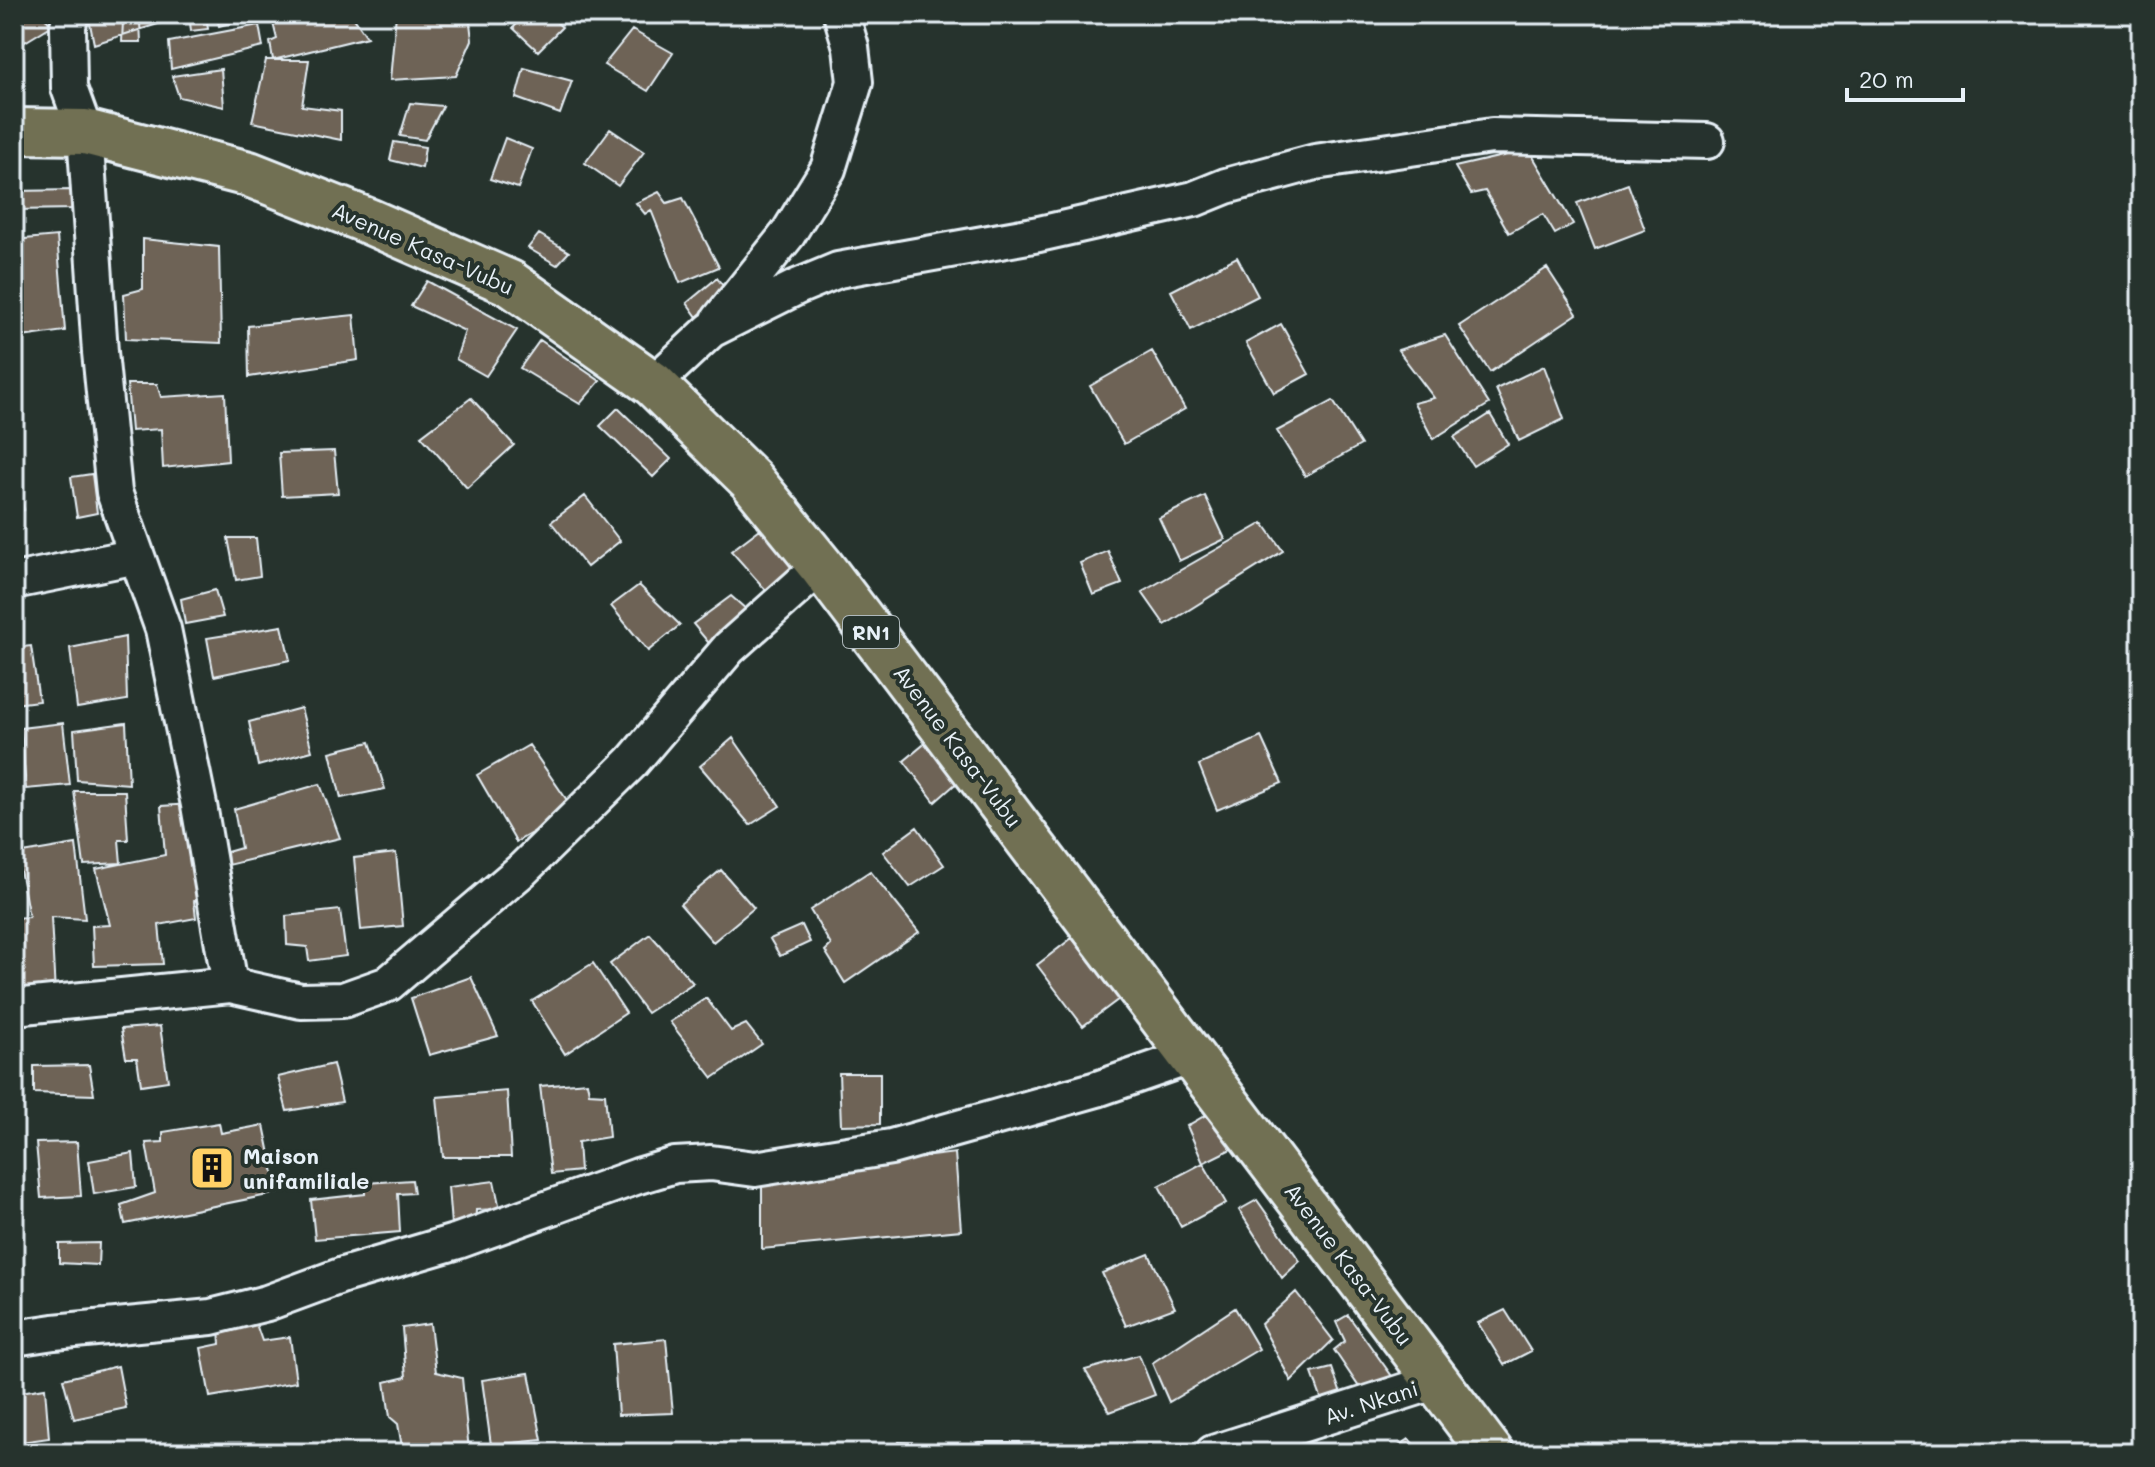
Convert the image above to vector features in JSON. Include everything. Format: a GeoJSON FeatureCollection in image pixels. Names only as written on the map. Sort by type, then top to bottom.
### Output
{"type":"FeatureCollection","features":[{"type":"Feature","properties":{"kind":"highway","name":"Avenue Kasa-Vubu"},"geometry":{"type":"LineString","coordinates":[[14,131],[85,132],[249,174],[368,221],[510,283],[653,384],[751,480],[821,566],[1491,1453]]}},
{"type":"Feature","properties":{"kind":"street"},"geometry":{"type":"LineString","coordinates":[[71,14],[68,26],[69,88],[85,132],[100,352],[114,492],[163,629],[199,805],[230,985]]}},
{"type":"Feature","properties":{"kind":"street"},"geometry":{"type":"LineString","coordinates":[[653,384],[711,330],[788,234],[828,169],[855,82],[851,47],[841,14]]}},
{"type":"Feature","properties":{"kind":"street"},"geometry":{"type":"LineString","coordinates":[[711,330],[838,270],[1070,227],[1194,199],[1226,186],[1315,162],[1492,136],[1707,141]]}},
{"type":"Feature","properties":{"kind":"street"},"geometry":{"type":"LineString","coordinates":[[14,581],[137,556]]}},
{"type":"Feature","properties":{"kind":"street"},"geometry":{"type":"LineString","coordinates":[[14,1007],[230,985],[301,1001],[343,1000],[388,984],[522,870],[632,762],[729,648],[821,566]]}},
{"type":"Feature","properties":{"kind":"street"},"geometry":{"type":"LineString","coordinates":[[14,1338],[211,1317],[267,1303],[343,1275],[458,1241],[675,1165],[711,1163],[755,1169],[891,1147],[1097,1089],[1192,1056]]}},
{"type":"Feature","properties":{"kind":"street","name":"Av. Nkani"},"geometry":{"type":"LineString","coordinates":[[1213,1453],[1437,1381]]}},
{"type":"Feature","properties":{"kind":"building"},"geometry":{"type":"Polygon","coordinates":[[[14,14],[43,14],[51,26],[25,42],[14,25],[14,14]]]}},
{"type":"Feature","properties":{"kind":"building"},"geometry":{"type":"Polygon","coordinates":[[[88,14],[190,14],[94,44],[88,14]]]}},
{"type":"Feature","properties":{"kind":"building"},"geometry":{"type":"Polygon","coordinates":[[[189,14],[206,14],[208,29],[191,31],[189,14]]]}},
{"type":"Feature","properties":{"kind":"building"},"geometry":{"type":"Polygon","coordinates":[[[216,14],[264,14],[219,26],[216,14]]]}},
{"type":"Feature","properties":{"kind":"building"},"geometry":{"type":"Polygon","coordinates":[[[289,14],[351,14],[367,37],[273,60],[270,42],[277,39],[272,19],[289,14]]]}},
{"type":"Feature","properties":{"kind":"building"},"geometry":{"type":"Polygon","coordinates":[[[396,14],[469,14],[472,40],[456,76],[390,80],[396,14]]]}},
{"type":"Feature","properties":{"kind":"building"},"geometry":{"type":"Polygon","coordinates":[[[526,14],[547,14],[562,27],[538,51],[513,28],[526,14]]]}},
{"type":"Feature","properties":{"kind":"building"},"geometry":{"type":"Polygon","coordinates":[[[123,21],[140,22],[141,42],[122,42],[123,21]]]}},
{"type":"Feature","properties":{"kind":"building"},"geometry":{"type":"Polygon","coordinates":[[[259,25],[263,47],[171,69],[169,42],[259,25]]]}},
{"type":"Feature","properties":{"kind":"building"},"geometry":{"type":"Polygon","coordinates":[[[632,30],[673,53],[648,91],[604,65],[632,30]]]}},
{"type":"Feature","properties":{"kind":"building"},"geometry":{"type":"Polygon","coordinates":[[[266,60],[309,60],[302,106],[341,111],[341,140],[252,122],[266,60]]]}},
{"type":"Feature","properties":{"kind":"building"},"geometry":{"type":"Polygon","coordinates":[[[524,68],[572,81],[560,114],[516,98],[524,68]]]}},
{"type":"Feature","properties":{"kind":"building"},"geometry":{"type":"Polygon","coordinates":[[[221,69],[224,107],[179,97],[172,76],[221,69]]]}},
{"type":"Feature","properties":{"kind":"building"},"geometry":{"type":"Polygon","coordinates":[[[410,103],[443,106],[425,140],[400,136],[410,103]]]}},
{"type":"Feature","properties":{"kind":"building"},"geometry":{"type":"Polygon","coordinates":[[[610,129],[644,152],[618,186],[585,163],[610,129]]]}},
{"type":"Feature","properties":{"kind":"building"},"geometry":{"type":"Polygon","coordinates":[[[505,138],[532,149],[518,188],[490,179],[505,138]]]}},
{"type":"Feature","properties":{"kind":"building"},"geometry":{"type":"Polygon","coordinates":[[[394,142],[425,147],[422,168],[390,160],[394,142]]]}},
{"type":"Feature","properties":{"kind":"building"},"geometry":{"type":"Polygon","coordinates":[[[1529,150],[1573,224],[1555,234],[1543,214],[1509,233],[1485,191],[1471,194],[1455,167],[1529,150]]]}},
{"type":"Feature","properties":{"kind":"building"},"geometry":{"type":"Polygon","coordinates":[[[1628,184],[1645,230],[1595,249],[1577,203],[1628,184]]]}},
{"type":"Feature","properties":{"kind":"building"},"geometry":{"type":"Polygon","coordinates":[[[75,190],[75,209],[14,210],[14,191],[75,190]]]}},
{"type":"Feature","properties":{"kind":"building"},"geometry":{"type":"Polygon","coordinates":[[[659,192],[667,203],[683,198],[719,267],[680,283],[651,210],[645,214],[636,203],[659,192]]]}},
{"type":"Feature","properties":{"kind":"building"},"geometry":{"type":"Polygon","coordinates":[[[539,234],[569,252],[557,265],[528,248],[539,234]]]}},
{"type":"Feature","properties":{"kind":"building"},"geometry":{"type":"Polygon","coordinates":[[[57,236],[65,331],[14,338],[14,240],[57,236]]]}},
{"type":"Feature","properties":{"kind":"building"},"geometry":{"type":"Polygon","coordinates":[[[143,239],[219,247],[221,343],[126,339],[124,294],[143,289],[143,239]]]}},
{"type":"Feature","properties":{"kind":"building"},"geometry":{"type":"Polygon","coordinates":[[[1237,257],[1258,296],[1191,330],[1171,291],[1237,257]]]}},
{"type":"Feature","properties":{"kind":"building"},"geometry":{"type":"Polygon","coordinates":[[[1547,268],[1577,314],[1490,372],[1459,326],[1547,268]]]}},
{"type":"Feature","properties":{"kind":"building"},"geometry":{"type":"Polygon","coordinates":[[[717,278],[727,291],[697,317],[687,303],[717,278]]]}},
{"type":"Feature","properties":{"kind":"building"},"geometry":{"type":"Polygon","coordinates":[[[427,281],[517,330],[486,376],[456,359],[465,331],[411,306],[427,281]]]}},
{"type":"Feature","properties":{"kind":"building"},"geometry":{"type":"Polygon","coordinates":[[[354,315],[358,360],[249,377],[248,326],[354,315]]]}},
{"type":"Feature","properties":{"kind":"building"},"geometry":{"type":"Polygon","coordinates":[[[1281,324],[1309,374],[1274,393],[1246,343],[1281,324]]]}},
{"type":"Feature","properties":{"kind":"building"},"geometry":{"type":"Polygon","coordinates":[[[1445,335],[1489,404],[1433,439],[1414,403],[1434,398],[1398,350],[1445,335]]]}},
{"type":"Feature","properties":{"kind":"building"},"geometry":{"type":"Polygon","coordinates":[[[540,340],[600,381],[580,404],[520,368],[540,340]]]}},
{"type":"Feature","properties":{"kind":"building"},"geometry":{"type":"Polygon","coordinates":[[[1152,351],[1185,409],[1124,444],[1090,386],[1152,351]]]}},
{"type":"Feature","properties":{"kind":"building"},"geometry":{"type":"Polygon","coordinates":[[[1544,366],[1564,419],[1519,441],[1496,389],[1544,366]]]}},
{"type":"Feature","properties":{"kind":"building"},"geometry":{"type":"Polygon","coordinates":[[[127,384],[157,384],[161,397],[225,393],[228,461],[163,468],[161,429],[131,431],[127,384]]]}},
{"type":"Feature","properties":{"kind":"building"},"geometry":{"type":"Polygon","coordinates":[[[471,398],[514,445],[467,488],[421,436],[471,398]]]}},
{"type":"Feature","properties":{"kind":"building"},"geometry":{"type":"Polygon","coordinates":[[[1333,401],[1361,445],[1305,476],[1277,431],[1333,401]]]}},
{"type":"Feature","properties":{"kind":"building"},"geometry":{"type":"Polygon","coordinates":[[[618,408],[671,459],[653,477],[600,426],[618,408]]]}},
{"type":"Feature","properties":{"kind":"building"},"geometry":{"type":"Polygon","coordinates":[[[1490,414],[1508,444],[1473,466],[1454,437],[1490,414]]]}},
{"type":"Feature","properties":{"kind":"building"},"geometry":{"type":"Polygon","coordinates":[[[334,451],[338,493],[282,496],[279,453],[334,451]]]}},
{"type":"Feature","properties":{"kind":"building"},"geometry":{"type":"Polygon","coordinates":[[[92,474],[97,513],[77,517],[71,477],[92,474]]]}},
{"type":"Feature","properties":{"kind":"building"},"geometry":{"type":"Polygon","coordinates":[[[17,483],[24,510],[17,514],[18,557],[14,558],[14,484],[17,483]]]}},
{"type":"Feature","properties":{"kind":"building"},"geometry":{"type":"Polygon","coordinates":[[[585,496],[620,541],[587,567],[551,522],[585,496]]]}},
{"type":"Feature","properties":{"kind":"building"},"geometry":{"type":"Polygon","coordinates":[[[1205,496],[1225,539],[1179,561],[1159,518],[1205,496]]]}},
{"type":"Feature","properties":{"kind":"building"},"geometry":{"type":"Polygon","coordinates":[[[1263,523],[1283,551],[1165,625],[1142,592],[1263,523]]]}},
{"type":"Feature","properties":{"kind":"building"},"geometry":{"type":"Polygon","coordinates":[[[760,529],[801,575],[773,598],[731,551],[760,529]]]}},
{"type":"Feature","properties":{"kind":"building"},"geometry":{"type":"Polygon","coordinates":[[[228,538],[256,538],[260,576],[236,580],[228,538]]]}},
{"type":"Feature","properties":{"kind":"building"},"geometry":{"type":"Polygon","coordinates":[[[1108,551],[1122,584],[1093,595],[1080,563],[1108,551]]]}},
{"type":"Feature","properties":{"kind":"building"},"geometry":{"type":"Polygon","coordinates":[[[639,585],[680,625],[648,651],[611,606],[639,585]]]}},
{"type":"Feature","properties":{"kind":"building"},"geometry":{"type":"Polygon","coordinates":[[[215,590],[223,617],[185,624],[181,599],[215,590]]]}},
{"type":"Feature","properties":{"kind":"building"},"geometry":{"type":"Polygon","coordinates":[[[731,596],[755,617],[717,653],[693,624],[731,596]]]}},
{"type":"Feature","properties":{"kind":"building"},"geometry":{"type":"Polygon","coordinates":[[[282,626],[290,660],[214,676],[207,638],[282,626]]]}},
{"type":"Feature","properties":{"kind":"building"},"geometry":{"type":"Polygon","coordinates":[[[125,637],[127,700],[77,708],[70,648],[125,637]]]}},
{"type":"Feature","properties":{"kind":"building"},"geometry":{"type":"Polygon","coordinates":[[[31,646],[39,701],[14,704],[14,648],[31,646]]]}},
{"type":"Feature","properties":{"kind":"building"},"geometry":{"type":"Polygon","coordinates":[[[301,708],[312,751],[258,766],[249,722],[301,708]]]}},
{"type":"Feature","properties":{"kind":"building"},"geometry":{"type":"Polygon","coordinates":[[[63,723],[70,785],[26,789],[21,728],[63,723]]]}},
{"type":"Feature","properties":{"kind":"building"},"geometry":{"type":"Polygon","coordinates":[[[126,723],[129,784],[77,780],[74,730],[126,723]]]}},
{"type":"Feature","properties":{"kind":"building"},"geometry":{"type":"Polygon","coordinates":[[[1261,737],[1282,783],[1217,810],[1199,765],[1261,737]]]}},
{"type":"Feature","properties":{"kind":"building"},"geometry":{"type":"Polygon","coordinates":[[[733,738],[780,806],[750,825],[700,766],[733,738]]]}},
{"type":"Feature","properties":{"kind":"building"},"geometry":{"type":"Polygon","coordinates":[[[928,741],[960,780],[935,802],[904,761],[928,741]]]}},
{"type":"Feature","properties":{"kind":"building"},"geometry":{"type":"Polygon","coordinates":[[[370,742],[385,789],[341,798],[330,752],[370,742]]]}},
{"type":"Feature","properties":{"kind":"building"},"geometry":{"type":"Polygon","coordinates":[[[529,745],[573,809],[516,842],[477,775],[529,745]]]}},
{"type":"Feature","properties":{"kind":"building"},"geometry":{"type":"Polygon","coordinates":[[[320,784],[340,838],[228,865],[227,852],[241,848],[234,809],[320,784]]]}},
{"type":"Feature","properties":{"kind":"building"},"geometry":{"type":"Polygon","coordinates":[[[74,791],[125,791],[128,840],[119,840],[121,863],[84,865],[74,791]]]}},
{"type":"Feature","properties":{"kind":"building"},"geometry":{"type":"Polygon","coordinates":[[[191,804],[207,899],[194,901],[196,918],[159,925],[163,964],[94,966],[92,926],[110,925],[96,869],[165,855],[161,806],[191,804]]]}},
{"type":"Feature","properties":{"kind":"building"},"geometry":{"type":"Polygon","coordinates":[[[917,827],[944,865],[910,887],[883,852],[917,827]]]}},
{"type":"Feature","properties":{"kind":"building"},"geometry":{"type":"Polygon","coordinates":[[[76,844],[85,919],[51,917],[55,994],[14,999],[14,918],[29,917],[17,854],[76,844]]]}},
{"type":"Feature","properties":{"kind":"building"},"geometry":{"type":"Polygon","coordinates":[[[396,853],[403,926],[361,930],[354,858],[396,853]]]}},
{"type":"Feature","properties":{"kind":"building"},"geometry":{"type":"Polygon","coordinates":[[[721,870],[754,908],[713,942],[680,904],[721,870]]]}},
{"type":"Feature","properties":{"kind":"building"},"geometry":{"type":"Polygon","coordinates":[[[870,871],[919,932],[845,983],[825,951],[831,945],[810,910],[870,871]]]}},
{"type":"Feature","properties":{"kind":"building"},"geometry":{"type":"Polygon","coordinates":[[[340,910],[346,956],[309,961],[307,947],[287,945],[286,916],[340,910]]]}},
{"type":"Feature","properties":{"kind":"building"},"geometry":{"type":"Polygon","coordinates":[[[802,925],[810,942],[780,956],[770,939],[802,925]]]}},
{"type":"Feature","properties":{"kind":"building"},"geometry":{"type":"Polygon","coordinates":[[[650,934],[693,983],[647,1013],[610,964],[650,934]]]}},
{"type":"Feature","properties":{"kind":"building"},"geometry":{"type":"Polygon","coordinates":[[[1072,938],[1119,999],[1083,1026],[1037,965],[1072,938]]]}},
{"type":"Feature","properties":{"kind":"building"},"geometry":{"type":"Polygon","coordinates":[[[593,963],[626,1013],[565,1054],[532,1001],[593,963]]]}},
{"type":"Feature","properties":{"kind":"building"},"geometry":{"type":"Polygon","coordinates":[[[471,977],[498,1036],[429,1055],[411,998],[471,977]]]}},
{"type":"Feature","properties":{"kind":"building"},"geometry":{"type":"Polygon","coordinates":[[[706,998],[731,1031],[746,1024],[762,1044],[713,1078],[670,1022],[706,998]]]}},
{"type":"Feature","properties":{"kind":"building"},"geometry":{"type":"Polygon","coordinates":[[[160,1026],[168,1081],[141,1085],[137,1058],[126,1058],[121,1029],[160,1026]]]}},
{"type":"Feature","properties":{"kind":"building"},"geometry":{"type":"Polygon","coordinates":[[[333,1064],[342,1102],[287,1111],[278,1077],[333,1064]]]}},
{"type":"Feature","properties":{"kind":"building"},"geometry":{"type":"Polygon","coordinates":[[[89,1065],[94,1095],[34,1093],[34,1066],[89,1065]]]}},
{"type":"Feature","properties":{"kind":"building"},"geometry":{"type":"Polygon","coordinates":[[[839,1073],[880,1073],[880,1124],[841,1125],[839,1073]]]}},
{"type":"Feature","properties":{"kind":"building"},"geometry":{"type":"Polygon","coordinates":[[[587,1082],[589,1093],[605,1094],[609,1137],[578,1142],[580,1171],[551,1174],[540,1086],[587,1082]]]}},
{"type":"Feature","properties":{"kind":"building"},"geometry":{"type":"Polygon","coordinates":[[[507,1091],[511,1157],[443,1157],[437,1097],[507,1091]]]}},
{"type":"Feature","properties":{"kind":"building"},"geometry":{"type":"Polygon","coordinates":[[[1211,1112],[1233,1148],[1203,1163],[1187,1126],[1211,1112]]]}},
{"type":"Feature","properties":{"kind":"building","name":"Maison unifamiliale"},"geometry":{"type":"Polygon","coordinates":[[[219,1123],[221,1133],[264,1125],[278,1193],[125,1224],[121,1205],[155,1193],[146,1143],[163,1142],[163,1132],[219,1123]]]}},
{"type":"Feature","properties":{"kind":"building"},"geometry":{"type":"Polygon","coordinates":[[[77,1142],[81,1196],[41,1198],[36,1143],[77,1142]]]}},
{"type":"Feature","properties":{"kind":"building"},"geometry":{"type":"Polygon","coordinates":[[[133,1153],[136,1187],[94,1194],[89,1161],[133,1153]]]}},
{"type":"Feature","properties":{"kind":"building"},"geometry":{"type":"Polygon","coordinates":[[[955,1153],[961,1230],[762,1249],[762,1177],[955,1153]]]}},
{"type":"Feature","properties":{"kind":"building"},"geometry":{"type":"Polygon","coordinates":[[[1203,1163],[1226,1203],[1181,1227],[1159,1186],[1203,1163]]]}},
{"type":"Feature","properties":{"kind":"building"},"geometry":{"type":"Polygon","coordinates":[[[412,1180],[414,1193],[398,1194],[400,1232],[315,1239],[311,1200],[365,1194],[365,1183],[412,1180]]]}},
{"type":"Feature","properties":{"kind":"building"},"geometry":{"type":"Polygon","coordinates":[[[494,1181],[500,1209],[476,1210],[475,1228],[452,1237],[448,1187],[494,1181]]]}},
{"type":"Feature","properties":{"kind":"building"},"geometry":{"type":"Polygon","coordinates":[[[1257,1200],[1300,1261],[1282,1278],[1239,1210],[1257,1200]]]}},
{"type":"Feature","properties":{"kind":"building"},"geometry":{"type":"Polygon","coordinates":[[[99,1243],[98,1265],[59,1263],[59,1244],[99,1243]]]}},
{"type":"Feature","properties":{"kind":"building"},"geometry":{"type":"Polygon","coordinates":[[[1149,1254],[1175,1308],[1126,1326],[1102,1273],[1149,1254]]]}},
{"type":"Feature","properties":{"kind":"building"},"geometry":{"type":"Polygon","coordinates":[[[1296,1292],[1333,1340],[1291,1381],[1261,1324],[1296,1292]]]}},
{"type":"Feature","properties":{"kind":"building"},"geometry":{"type":"Polygon","coordinates":[[[1235,1308],[1259,1349],[1169,1402],[1152,1363],[1235,1308]]]}},
{"type":"Feature","properties":{"kind":"building"},"geometry":{"type":"Polygon","coordinates":[[[1505,1310],[1531,1351],[1504,1365],[1478,1323],[1505,1310]]]}},
{"type":"Feature","properties":{"kind":"building"},"geometry":{"type":"Polygon","coordinates":[[[1348,1315],[1394,1379],[1361,1390],[1334,1350],[1345,1341],[1336,1322],[1348,1315]]]}},
{"type":"Feature","properties":{"kind":"building"},"geometry":{"type":"Polygon","coordinates":[[[256,1324],[262,1341],[290,1337],[296,1382],[210,1397],[201,1348],[220,1344],[219,1328],[256,1324]]]}},
{"type":"Feature","properties":{"kind":"building"},"geometry":{"type":"Polygon","coordinates":[[[430,1324],[436,1372],[462,1378],[469,1451],[403,1453],[398,1424],[390,1417],[385,1382],[406,1377],[402,1328],[430,1324]]]}},
{"type":"Feature","properties":{"kind":"building"},"geometry":{"type":"Polygon","coordinates":[[[666,1339],[673,1413],[618,1415],[613,1344],[666,1339]]]}},
{"type":"Feature","properties":{"kind":"building"},"geometry":{"type":"Polygon","coordinates":[[[1139,1355],[1155,1395],[1110,1412],[1085,1370],[1139,1355]]]}},
{"type":"Feature","properties":{"kind":"building"},"geometry":{"type":"Polygon","coordinates":[[[118,1366],[126,1408],[74,1419],[63,1379],[118,1366]]]}},
{"type":"Feature","properties":{"kind":"building"},"geometry":{"type":"Polygon","coordinates":[[[1332,1368],[1343,1400],[1324,1406],[1312,1373],[1332,1368]]]}},
{"type":"Feature","properties":{"kind":"building"},"geometry":{"type":"Polygon","coordinates":[[[529,1373],[542,1440],[491,1445],[482,1380],[529,1373]]]}},
{"type":"Feature","properties":{"kind":"building"},"geometry":{"type":"Polygon","coordinates":[[[45,1388],[49,1438],[14,1443],[14,1393],[45,1388]]]}},
{"type":"Feature","properties":{"kind":"building"},"geometry":{"type":"Polygon","coordinates":[[[1409,1439],[1421,1453],[1389,1453],[1409,1439]]]}},
{"type":"Feature","properties":{"kind":"building"},"geometry":{"type":"Polygon","coordinates":[[[899,1442],[924,1443],[925,1453],[901,1453],[899,1442]]]}},
{"type":"Feature","properties":{"kind":"building"},"geometry":{"type":"Polygon","coordinates":[[[979,1442],[1019,1442],[1020,1453],[932,1453],[979,1442]]]}},
{"type":"Feature","properties":{"kind":"place","name":"Maison unifamiliale"},"geometry":{"type":"Point","coordinates":[212,1168]}}]}
